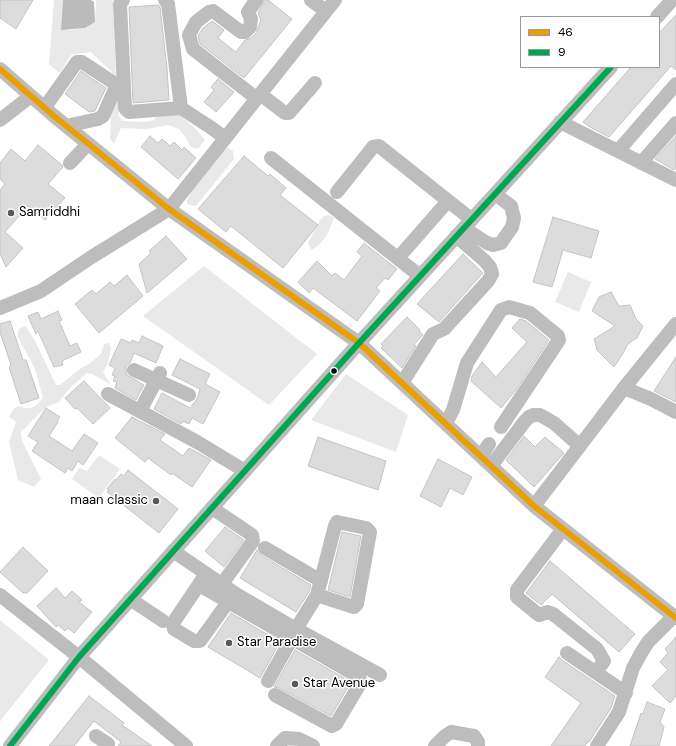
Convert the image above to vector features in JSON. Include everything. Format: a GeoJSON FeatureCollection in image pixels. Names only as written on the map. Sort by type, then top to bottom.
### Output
{"type":"FeatureCollection","features":[{"type":"Feature","properties":{"kind":"street"},"geometry":{"type":"LineString","coordinates":[[123,0],[120,4],[125,108],[129,112],[181,108],[225,138]]}},
{"type":"Feature","properties":{"kind":"street"},"geometry":{"type":"LineString","coordinates":[[165,0],[168,4],[181,108]]}},
{"type":"Feature","properties":{"kind":"street"},"geometry":{"type":"LineString","coordinates":[[256,0],[248,12],[251,19],[250,26],[245,32],[241,32],[213,10],[208,12],[196,22],[189,35],[193,49],[258,96],[285,113],[289,114],[315,83]]}},
{"type":"Feature","properties":{"kind":"street"},"geometry":{"type":"LineString","coordinates":[[0,308],[41,291],[90,258],[169,209],[330,5],[311,0]]}},
{"type":"Feature","properties":{"kind":"street"},"geometry":{"type":"LineString","coordinates":[[658,16],[672,0]]}},
{"type":"Feature","properties":{"kind":"street"},"geometry":{"type":"LineString","coordinates":[[44,108],[77,62],[82,62],[114,83],[115,89],[103,116],[98,119],[66,126]]}},
{"type":"Feature","properties":{"kind":"street"},"geometry":{"type":"LineString","coordinates":[[16,744],[79,657],[359,343],[610,68]]}},
{"type":"Feature","properties":{"kind":"street"},"geometry":{"type":"LineString","coordinates":[[0,69],[44,108],[169,209],[359,343],[534,506],[673,615],[640,653],[619,712],[597,746]]}},
{"type":"Feature","properties":{"kind":"street"},"geometry":{"type":"LineString","coordinates":[[618,151],[676,84]]}},
{"type":"Feature","properties":{"kind":"street"},"geometry":{"type":"LineString","coordinates":[[2,119],[31,96]]}},
{"type":"Feature","properties":{"kind":"street"},"geometry":{"type":"LineString","coordinates":[[560,122],[676,180]]}},
{"type":"Feature","properties":{"kind":"street"},"geometry":{"type":"LineString","coordinates":[[642,163],[676,123]]}},
{"type":"Feature","properties":{"kind":"street"},"geometry":{"type":"LineString","coordinates":[[70,163],[88,144]]}},
{"type":"Feature","properties":{"kind":"street"},"geometry":{"type":"LineString","coordinates":[[337,192],[373,147],[379,146],[448,201],[484,260],[490,267],[492,274],[488,281],[444,329],[433,334],[402,382]]}},
{"type":"Feature","properties":{"kind":"street"},"geometry":{"type":"LineString","coordinates":[[271,158],[420,276]]}},
{"type":"Feature","properties":{"kind":"street"},"geometry":{"type":"LineString","coordinates":[[464,228],[487,243],[501,243],[512,227],[514,218],[511,206],[495,194]]}},
{"type":"Feature","properties":{"kind":"street"},"geometry":{"type":"LineString","coordinates":[[398,258],[448,201]]}},
{"type":"Feature","properties":{"kind":"street"},"geometry":{"type":"LineString","coordinates":[[446,423],[453,410],[467,363],[500,310],[509,307],[530,313],[558,336],[559,340],[502,427]]}},
{"type":"Feature","properties":{"kind":"street"},"geometry":{"type":"LineString","coordinates":[[534,506],[624,388],[676,324]]}},
{"type":"Feature","properties":{"kind":"street"},"geometry":{"type":"LineString","coordinates":[[134,370],[158,376],[189,395]]}},
{"type":"Feature","properties":{"kind":"street"},"geometry":{"type":"LineString","coordinates":[[140,411],[158,376]]}},
{"type":"Feature","properties":{"kind":"street"},"geometry":{"type":"LineString","coordinates":[[624,388],[651,399],[676,412]]}},
{"type":"Feature","properties":{"kind":"street"},"geometry":{"type":"LineString","coordinates":[[108,394],[245,470]]}},
{"type":"Feature","properties":{"kind":"street"},"geometry":{"type":"LineString","coordinates":[[491,466],[525,421],[533,415],[540,415],[554,423],[580,446]]}},
{"type":"Feature","properties":{"kind":"street"},"geometry":{"type":"LineString","coordinates":[[480,456],[490,444]]}},
{"type":"Feature","properties":{"kind":"street"},"geometry":{"type":"LineString","coordinates":[[202,580],[173,623],[174,629],[194,641],[200,641],[227,594],[253,541],[252,535],[212,508]]}},
{"type":"Feature","properties":{"kind":"street"},"geometry":{"type":"LineString","coordinates":[[268,681],[317,595],[335,526],[338,522],[366,528],[370,532],[358,604],[354,607],[317,595]]}},
{"type":"Feature","properties":{"kind":"street"},"geometry":{"type":"LineString","coordinates":[[563,529],[517,590],[517,597],[539,615],[548,612],[553,614],[597,649],[604,661],[601,665]]}},
{"type":"Feature","properties":{"kind":"street"},"geometry":{"type":"LineString","coordinates":[[265,548],[321,581]]}},
{"type":"Feature","properties":{"kind":"street"},"geometry":{"type":"LineString","coordinates":[[173,551],[202,580],[294,634],[359,677],[361,682],[336,724],[332,726],[275,695]]}},
{"type":"Feature","properties":{"kind":"street"},"geometry":{"type":"LineString","coordinates":[[0,595],[79,657],[186,746]]}},
{"type":"Feature","properties":{"kind":"street"},"geometry":{"type":"LineString","coordinates":[[130,599],[163,621]]}},
{"type":"Feature","properties":{"kind":"street"},"geometry":{"type":"LineString","coordinates":[[294,634],[380,675]]}},
{"type":"Feature","properties":{"kind":"street"},"geometry":{"type":"LineString","coordinates":[[567,653],[626,694]]}},
{"type":"Feature","properties":{"kind":"street"},"geometry":{"type":"LineString","coordinates":[[435,746],[451,732],[474,736],[478,742],[478,746]]}},
{"type":"Feature","properties":{"kind":"street"},"geometry":{"type":"LineString","coordinates":[[96,736],[108,744],[108,746]]}},
{"type":"Feature","properties":{"kind":"street"},"geometry":{"type":"LineString","coordinates":[[277,746],[285,738],[299,739],[313,746]]}},
{"type":"Feature","properties":{"kind":"shaded area"},"geometry":{"type":"Polygon","coordinates":[[[54,0],[63,0],[61,29],[70,30],[85,28],[95,22],[96,0],[113,0],[116,76],[91,52],[71,55],[60,73],[49,65],[54,0]]]}},
{"type":"Feature","properties":{"kind":"shaded area"},"geometry":{"type":"Polygon","coordinates":[[[63,0],[91,0],[94,2],[95,22],[85,28],[61,30],[63,0]]]}},
{"type":"Feature","properties":{"kind":"shaded area"},"geometry":{"type":"Polygon","coordinates":[[[108,99],[118,100],[119,116],[123,121],[143,122],[154,120],[159,113],[172,109],[194,127],[205,140],[198,149],[191,147],[179,129],[168,125],[147,129],[121,128],[114,144],[110,139],[111,118],[107,107],[108,99]]]}},
{"type":"Feature","properties":{"kind":"shaded area"},"geometry":{"type":"Polygon","coordinates":[[[226,146],[233,151],[234,159],[196,206],[189,205],[186,202],[190,194],[226,146]]]}},
{"type":"Feature","properties":{"kind":"shaded area"},"geometry":{"type":"Polygon","coordinates":[[[329,215],[334,218],[327,235],[318,246],[311,250],[308,243],[321,219],[324,216],[329,215]]]}},
{"type":"Feature","properties":{"kind":"shaded area"},"geometry":{"type":"Polygon","coordinates":[[[204,266],[317,354],[269,405],[143,316],[204,266]]]}},
{"type":"Feature","properties":{"kind":"shaded area"},"geometry":{"type":"Polygon","coordinates":[[[568,272],[591,282],[579,312],[555,302],[568,272]]]}},
{"type":"Feature","properties":{"kind":"shaded area"},"geometry":{"type":"Polygon","coordinates":[[[25,326],[35,341],[56,385],[60,385],[101,354],[104,344],[109,343],[111,349],[108,363],[103,372],[110,384],[92,374],[87,373],[70,388],[59,402],[46,407],[21,432],[22,441],[41,479],[34,487],[18,480],[9,442],[16,422],[9,417],[14,408],[19,406],[31,408],[43,398],[35,369],[18,337],[18,331],[20,328],[25,326]]]}},
{"type":"Feature","properties":{"kind":"shaded area"},"geometry":{"type":"Polygon","coordinates":[[[346,374],[408,415],[396,452],[311,420],[346,374]]]}},
{"type":"Feature","properties":{"kind":"shaded area"},"geometry":{"type":"Polygon","coordinates":[[[99,455],[120,469],[99,498],[72,479],[79,468],[87,471],[99,455]]]}},
{"type":"Feature","properties":{"kind":"shaded area"},"geometry":{"type":"Polygon","coordinates":[[[0,620],[49,660],[0,721],[0,620]]]}},
{"type":"Feature","properties":{"kind":"building"},"geometry":{"type":"Polygon","coordinates":[[[0,0],[33,0],[16,29],[0,18],[0,0]]]}},
{"type":"Feature","properties":{"kind":"building"},"geometry":{"type":"Polygon","coordinates":[[[264,0],[268,0],[292,19],[244,78],[200,44],[198,36],[203,28],[212,21],[224,30],[218,38],[236,52],[245,40],[251,38],[256,33],[261,20],[258,13],[264,0]]]}},
{"type":"Feature","properties":{"kind":"building"},"geometry":{"type":"Polygon","coordinates":[[[158,5],[160,7],[169,100],[133,103],[129,7],[158,5]]]}},
{"type":"Feature","properties":{"kind":"building"},"geometry":{"type":"Polygon","coordinates":[[[676,15],[676,70],[671,66],[609,137],[583,122],[630,68],[660,68],[660,32],[676,15]]]}},
{"type":"Feature","properties":{"kind":"building"},"geometry":{"type":"Polygon","coordinates":[[[81,71],[106,88],[95,111],[89,112],[65,94],[81,71]]]}},
{"type":"Feature","properties":{"kind":"building"},"geometry":{"type":"Polygon","coordinates":[[[218,79],[234,92],[216,112],[204,102],[214,90],[211,87],[218,79]]]}},
{"type":"Feature","properties":{"kind":"building"},"geometry":{"type":"Polygon","coordinates":[[[150,136],[158,143],[162,139],[170,146],[174,142],[182,150],[184,147],[196,158],[178,179],[141,147],[150,136]]]}},
{"type":"Feature","properties":{"kind":"building"},"geometry":{"type":"Polygon","coordinates":[[[676,136],[676,168],[674,170],[655,159],[676,136]]]}},
{"type":"Feature","properties":{"kind":"building","name":"Samriddhi"},"geometry":{"type":"Polygon","coordinates":[[[38,145],[62,165],[63,167],[48,184],[65,198],[45,220],[28,206],[5,232],[23,248],[6,267],[0,254],[0,190],[5,184],[0,179],[0,163],[11,149],[25,161],[38,145]]]}},
{"type":"Feature","properties":{"kind":"building"},"geometry":{"type":"Polygon","coordinates":[[[244,156],[268,176],[270,174],[286,188],[280,195],[318,225],[283,268],[231,226],[226,232],[198,209],[244,156]]]}},
{"type":"Feature","properties":{"kind":"building"},"geometry":{"type":"Polygon","coordinates":[[[553,217],[599,231],[591,258],[563,250],[552,287],[533,282],[553,217]]]}},
{"type":"Feature","properties":{"kind":"building"},"geometry":{"type":"Polygon","coordinates":[[[166,236],[187,259],[147,293],[139,264],[151,253],[149,251],[166,236]]]}},
{"type":"Feature","properties":{"kind":"building"},"geometry":{"type":"Polygon","coordinates":[[[364,243],[397,269],[388,280],[385,278],[376,288],[380,291],[357,321],[313,288],[309,293],[298,282],[317,261],[332,276],[335,273],[344,280],[362,256],[357,252],[364,243]]]}},
{"type":"Feature","properties":{"kind":"building"},"geometry":{"type":"Polygon","coordinates":[[[463,254],[483,273],[439,322],[417,304],[463,254]]]}},
{"type":"Feature","properties":{"kind":"building"},"geometry":{"type":"Polygon","coordinates":[[[127,275],[143,296],[99,333],[75,304],[92,290],[96,294],[110,282],[114,286],[127,275]]]}},
{"type":"Feature","properties":{"kind":"building"},"geometry":{"type":"Polygon","coordinates":[[[611,292],[619,306],[630,305],[636,319],[643,326],[637,338],[628,344],[614,367],[597,350],[594,339],[615,326],[592,311],[599,297],[611,292]]]}},
{"type":"Feature","properties":{"kind":"building"},"geometry":{"type":"Polygon","coordinates":[[[58,311],[62,320],[59,321],[70,346],[77,343],[81,352],[62,361],[63,365],[54,367],[38,331],[36,334],[28,316],[38,312],[41,319],[58,311]]]}},
{"type":"Feature","properties":{"kind":"building"},"geometry":{"type":"Polygon","coordinates":[[[407,317],[423,335],[414,344],[416,346],[402,368],[381,348],[383,346],[381,344],[407,317]]]}},
{"type":"Feature","properties":{"kind":"building"},"geometry":{"type":"Polygon","coordinates":[[[520,319],[526,321],[549,340],[516,390],[501,408],[471,381],[472,376],[482,362],[496,377],[527,342],[512,328],[520,319]]]}},
{"type":"Feature","properties":{"kind":"building"},"geometry":{"type":"Polygon","coordinates":[[[10,321],[23,360],[26,360],[39,398],[21,404],[9,367],[11,365],[0,332],[0,324],[10,321]]]}},
{"type":"Feature","properties":{"kind":"building"},"geometry":{"type":"Polygon","coordinates":[[[142,336],[163,346],[156,363],[134,353],[130,363],[126,366],[127,375],[144,385],[136,400],[115,388],[117,382],[113,381],[115,376],[112,375],[115,368],[109,365],[121,339],[131,343],[132,340],[139,343],[142,336]]]}},
{"type":"Feature","properties":{"kind":"building"},"geometry":{"type":"Polygon","coordinates":[[[676,357],[676,402],[654,391],[676,357]]]}},
{"type":"Feature","properties":{"kind":"building"},"geometry":{"type":"Polygon","coordinates":[[[180,359],[210,374],[205,384],[220,392],[203,424],[192,418],[189,424],[182,421],[181,424],[154,409],[162,393],[190,408],[197,399],[200,389],[172,375],[180,359]]]}},
{"type":"Feature","properties":{"kind":"building"},"geometry":{"type":"Polygon","coordinates":[[[84,381],[110,408],[93,424],[77,408],[75,409],[65,398],[84,381]]]}},
{"type":"Feature","properties":{"kind":"building"},"geometry":{"type":"Polygon","coordinates":[[[46,408],[60,417],[49,436],[72,451],[84,434],[98,443],[83,465],[78,461],[72,471],[68,468],[65,473],[32,451],[38,442],[28,436],[46,408]]]}},
{"type":"Feature","properties":{"kind":"building"},"geometry":{"type":"Polygon","coordinates":[[[132,417],[165,434],[160,440],[183,456],[189,448],[211,460],[192,487],[172,473],[171,475],[148,458],[145,462],[115,438],[132,417]]]}},
{"type":"Feature","properties":{"kind":"building"},"geometry":{"type":"Polygon","coordinates":[[[524,436],[535,447],[545,437],[564,453],[534,487],[506,460],[524,436]]]}},
{"type":"Feature","properties":{"kind":"building"},"geometry":{"type":"Polygon","coordinates":[[[318,437],[386,461],[378,490],[308,466],[318,437]]]}},
{"type":"Feature","properties":{"kind":"building"},"geometry":{"type":"Polygon","coordinates":[[[438,459],[472,477],[463,495],[450,488],[441,507],[420,496],[438,459]]]}},
{"type":"Feature","properties":{"kind":"building","name":"maan classic"},"geometry":{"type":"Polygon","coordinates":[[[128,470],[178,509],[159,533],[107,492],[109,490],[107,489],[115,479],[116,480],[121,474],[124,476],[128,470]]]}},
{"type":"Feature","properties":{"kind":"building"},"geometry":{"type":"Polygon","coordinates":[[[225,527],[244,540],[224,567],[205,551],[225,527]]]}},
{"type":"Feature","properties":{"kind":"building"},"geometry":{"type":"Polygon","coordinates":[[[342,532],[361,536],[350,597],[328,590],[342,532]]]}},
{"type":"Feature","properties":{"kind":"building"},"geometry":{"type":"Polygon","coordinates":[[[23,547],[48,571],[27,593],[23,593],[0,572],[23,547]]]}},
{"type":"Feature","properties":{"kind":"building"},"geometry":{"type":"Polygon","coordinates":[[[257,550],[261,555],[311,585],[309,592],[296,612],[240,578],[257,550]]]}},
{"type":"Feature","properties":{"kind":"building"},"geometry":{"type":"Polygon","coordinates":[[[550,561],[635,634],[619,652],[552,594],[541,605],[526,593],[550,561]]]}},
{"type":"Feature","properties":{"kind":"building"},"geometry":{"type":"Polygon","coordinates":[[[56,588],[65,598],[72,591],[82,600],[79,602],[92,612],[74,633],[68,628],[65,631],[58,625],[56,627],[37,606],[56,588]]]}},
{"type":"Feature","properties":{"kind":"building","name":"Star Paradise"},"geometry":{"type":"Polygon","coordinates":[[[231,613],[280,642],[260,678],[208,647],[231,613]]]}},
{"type":"Feature","properties":{"kind":"building"},"geometry":{"type":"Polygon","coordinates":[[[676,637],[676,696],[670,703],[652,686],[668,670],[660,662],[668,653],[665,649],[676,637]]]}},
{"type":"Feature","properties":{"kind":"building","name":"Star Avenue"},"geometry":{"type":"Polygon","coordinates":[[[295,650],[351,682],[331,716],[279,688],[274,687],[295,650]]]}},
{"type":"Feature","properties":{"kind":"building"},"geometry":{"type":"Polygon","coordinates":[[[559,657],[615,696],[611,708],[585,746],[551,746],[581,703],[545,677],[559,657]]]}},
{"type":"Feature","properties":{"kind":"building"},"geometry":{"type":"Polygon","coordinates":[[[89,696],[124,723],[122,725],[152,746],[118,746],[121,742],[94,721],[74,746],[49,746],[89,696]]]}},
{"type":"Feature","properties":{"kind":"building"},"geometry":{"type":"Polygon","coordinates":[[[647,702],[665,709],[660,722],[664,727],[659,746],[630,746],[641,713],[643,714],[647,702]]]}},
{"type":"Feature","properties":{"kind":"transit line","name":"9"},"geometry":{"type":"LineString","coordinates":[[10,746],[79,657],[359,343],[610,68]]}},
{"type":"Feature","properties":{"kind":"transit line","name":"46"},"geometry":{"type":"LineString","coordinates":[[0,69],[54,116],[169,209],[359,343],[534,506],[676,618]]}},
{"type":"Feature","properties":{"kind":"place","name":"Samriddhi"},"geometry":{"type":"Point","coordinates":[11,213]}},
{"type":"Feature","properties":{"kind":"place","name":"maan classic"},"geometry":{"type":"Point","coordinates":[156,501]}},
{"type":"Feature","properties":{"kind":"place","name":"Star Paradise"},"geometry":{"type":"Point","coordinates":[229,643]}},
{"type":"Feature","properties":{"kind":"place","name":"Star Avenue"},"geometry":{"type":"Point","coordinates":[295,684]}}]}
